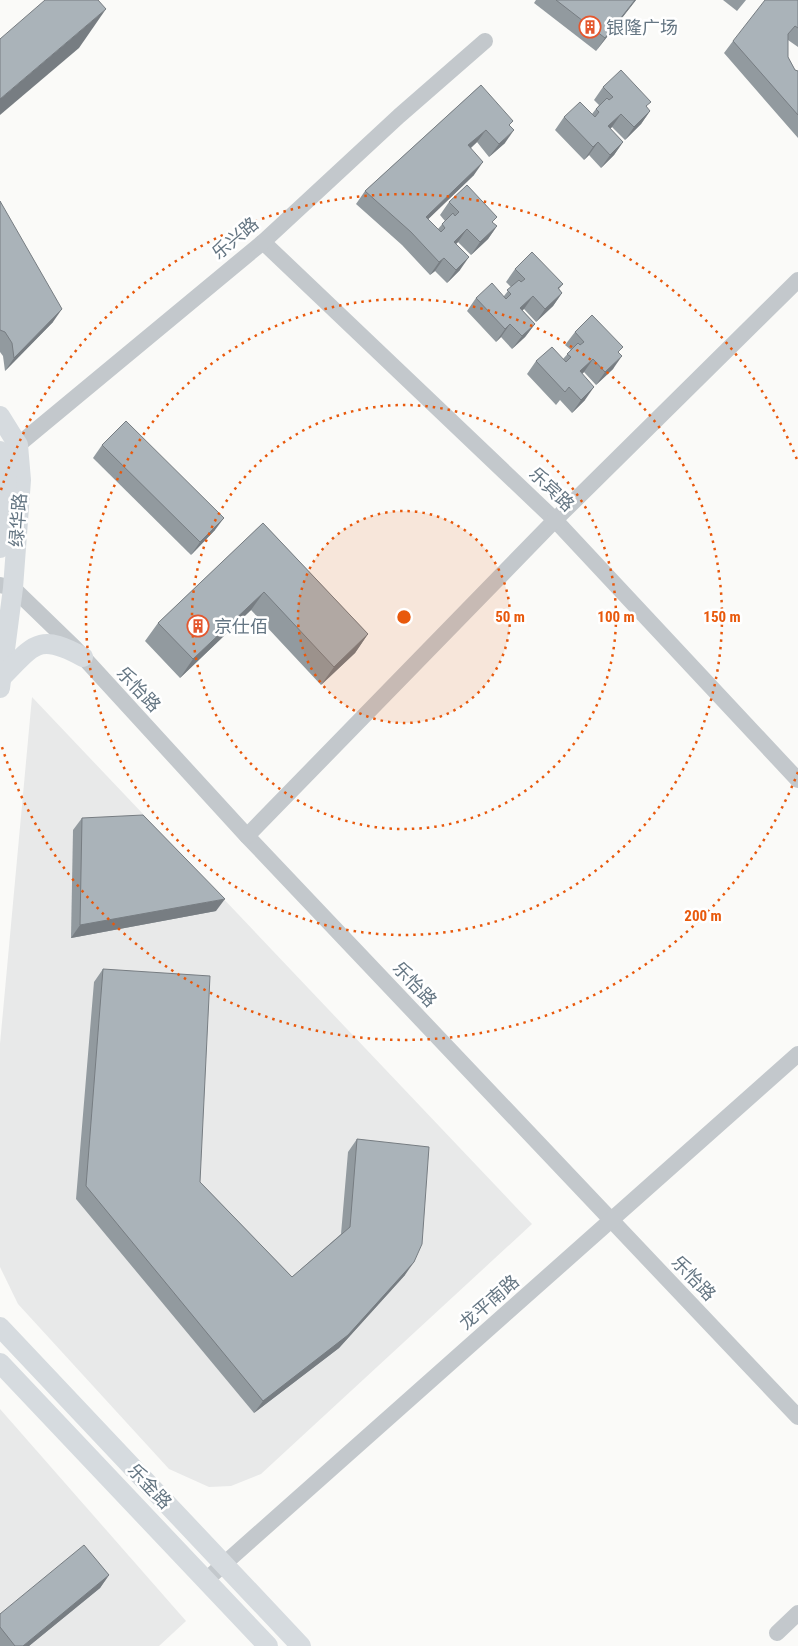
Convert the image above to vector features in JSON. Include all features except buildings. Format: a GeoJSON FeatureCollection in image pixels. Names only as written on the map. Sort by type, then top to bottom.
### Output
{"type":"FeatureCollection","features":[{"type":"Feature","properties":{"kind":"main road","name":"绿华路"},"geometry":{"type":"LineString","coordinates":[[0,416],[7,451],[7,484],[0,548]]}},
{"type":"Feature","properties":{"kind":"main road","name":"绿华路"},"geometry":{"type":"LineString","coordinates":[[1,683],[7,587],[21,480],[7,451]]}},
{"type":"Feature","properties":{"kind":"main road"},"geometry":{"type":"LineString","coordinates":[[1,683],[34,647],[44,643],[62,646],[83,657]]}},
{"type":"Feature","properties":{"kind":"main road","name":"乐金路"},"geometry":{"type":"LineString","coordinates":[[0,1327],[301,1646]]}},
{"type":"Feature","properties":{"kind":"main road","name":"乐金路"},"geometry":{"type":"LineString","coordinates":[[0,1363],[268,1646]]}},
{"type":"Feature","properties":{"kind":"street","name":"乐兴路"},"geometry":{"type":"LineString","coordinates":[[7,451],[263,242],[399,116],[484,41]]}},
{"type":"Feature","properties":{"kind":"street","name":"乐宾路"},"geometry":{"type":"LineString","coordinates":[[263,242],[555,520],[798,780]]}},
{"type":"Feature","properties":{"kind":"street"},"geometry":{"type":"LineString","coordinates":[[247,836],[555,520],[798,280]]}},
{"type":"Feature","properties":{"kind":"street","name":"乐怡路"},"geometry":{"type":"LineString","coordinates":[[7,587],[83,657],[247,836],[798,1417]]}},
{"type":"Feature","properties":{"kind":"street","name":"龙平南路"},"geometry":{"type":"LineString","coordinates":[[206,1580],[798,1054]]}},
{"type":"Feature","properties":{"kind":"street"},"geometry":{"type":"LineString","coordinates":[[777,1633],[798,1613]]}},
{"type":"Feature","properties":{"kind":"shaded area"},"geometry":{"type":"Polygon","coordinates":[[[32,697],[532,1224],[261,1474],[231,1486],[209,1487],[169,1469],[18,1304],[0,1267],[0,1044],[32,697]]]}},
{"type":"Feature","properties":{"kind":"shaded area"},"geometry":{"type":"Polygon","coordinates":[[[0,1409],[186,1621],[159,1646],[0,1646],[0,1409]]]}},
{"type":"Feature","properties":{"kind":"place","name":"银隆广场"},"geometry":{"type":"Point","coordinates":[590,27]}},
{"type":"Feature","properties":{"kind":"place","name":"京仕佰"},"geometry":{"type":"Point","coordinates":[198,626]}}]}
